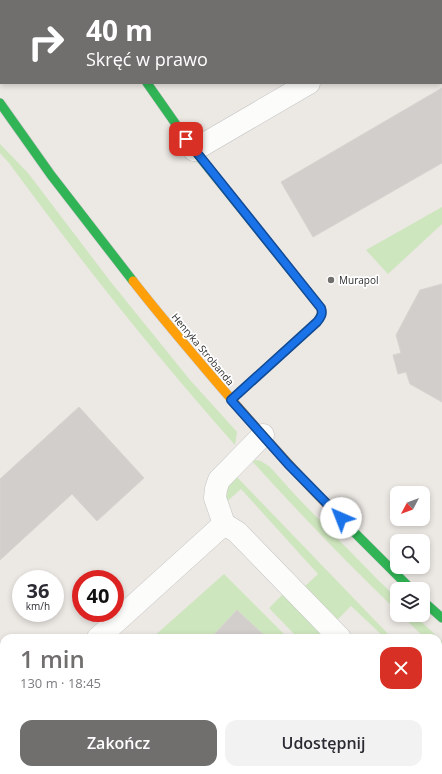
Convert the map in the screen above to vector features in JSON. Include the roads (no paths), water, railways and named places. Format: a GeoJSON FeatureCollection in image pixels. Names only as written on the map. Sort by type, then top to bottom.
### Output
{"type":"FeatureCollection","features":[{"type":"Feature","properties":{"kind":"street"},"geometry":{"type":"LineString","coordinates":[[147,84],[194,150],[321,308],[321,317],[317,322],[231,400]]}},
{"type":"Feature","properties":{"kind":"street"},"geometry":{"type":"LineString","coordinates":[[194,150],[307,84]]}},
{"type":"Feature","properties":{"kind":"street","name":"Henryka Strobanda"},"geometry":{"type":"LineString","coordinates":[[0,103],[52,176],[114,257],[193,355],[288,464],[404,582]]}},
{"type":"Feature","properties":{"kind":"street"},"geometry":{"type":"LineString","coordinates":[[263,435],[219,480],[215,498],[224,524],[237,532],[336,634]]}},
{"type":"Feature","properties":{"kind":"street"},"geometry":{"type":"LineString","coordinates":[[102,634],[224,524]]}},
{"type":"Feature","properties":{"kind":"street"},"geometry":{"type":"LineString","coordinates":[[430,605],[442,613]]}},
{"type":"Feature","properties":{"kind":"street"},"geometry":{"type":"LineString","coordinates":[[430,607],[442,618]]}},
{"type":"Feature","properties":{"kind":"place","name":"Murapol"},"geometry":{"type":"Point","coordinates":[331,280]}}]}
